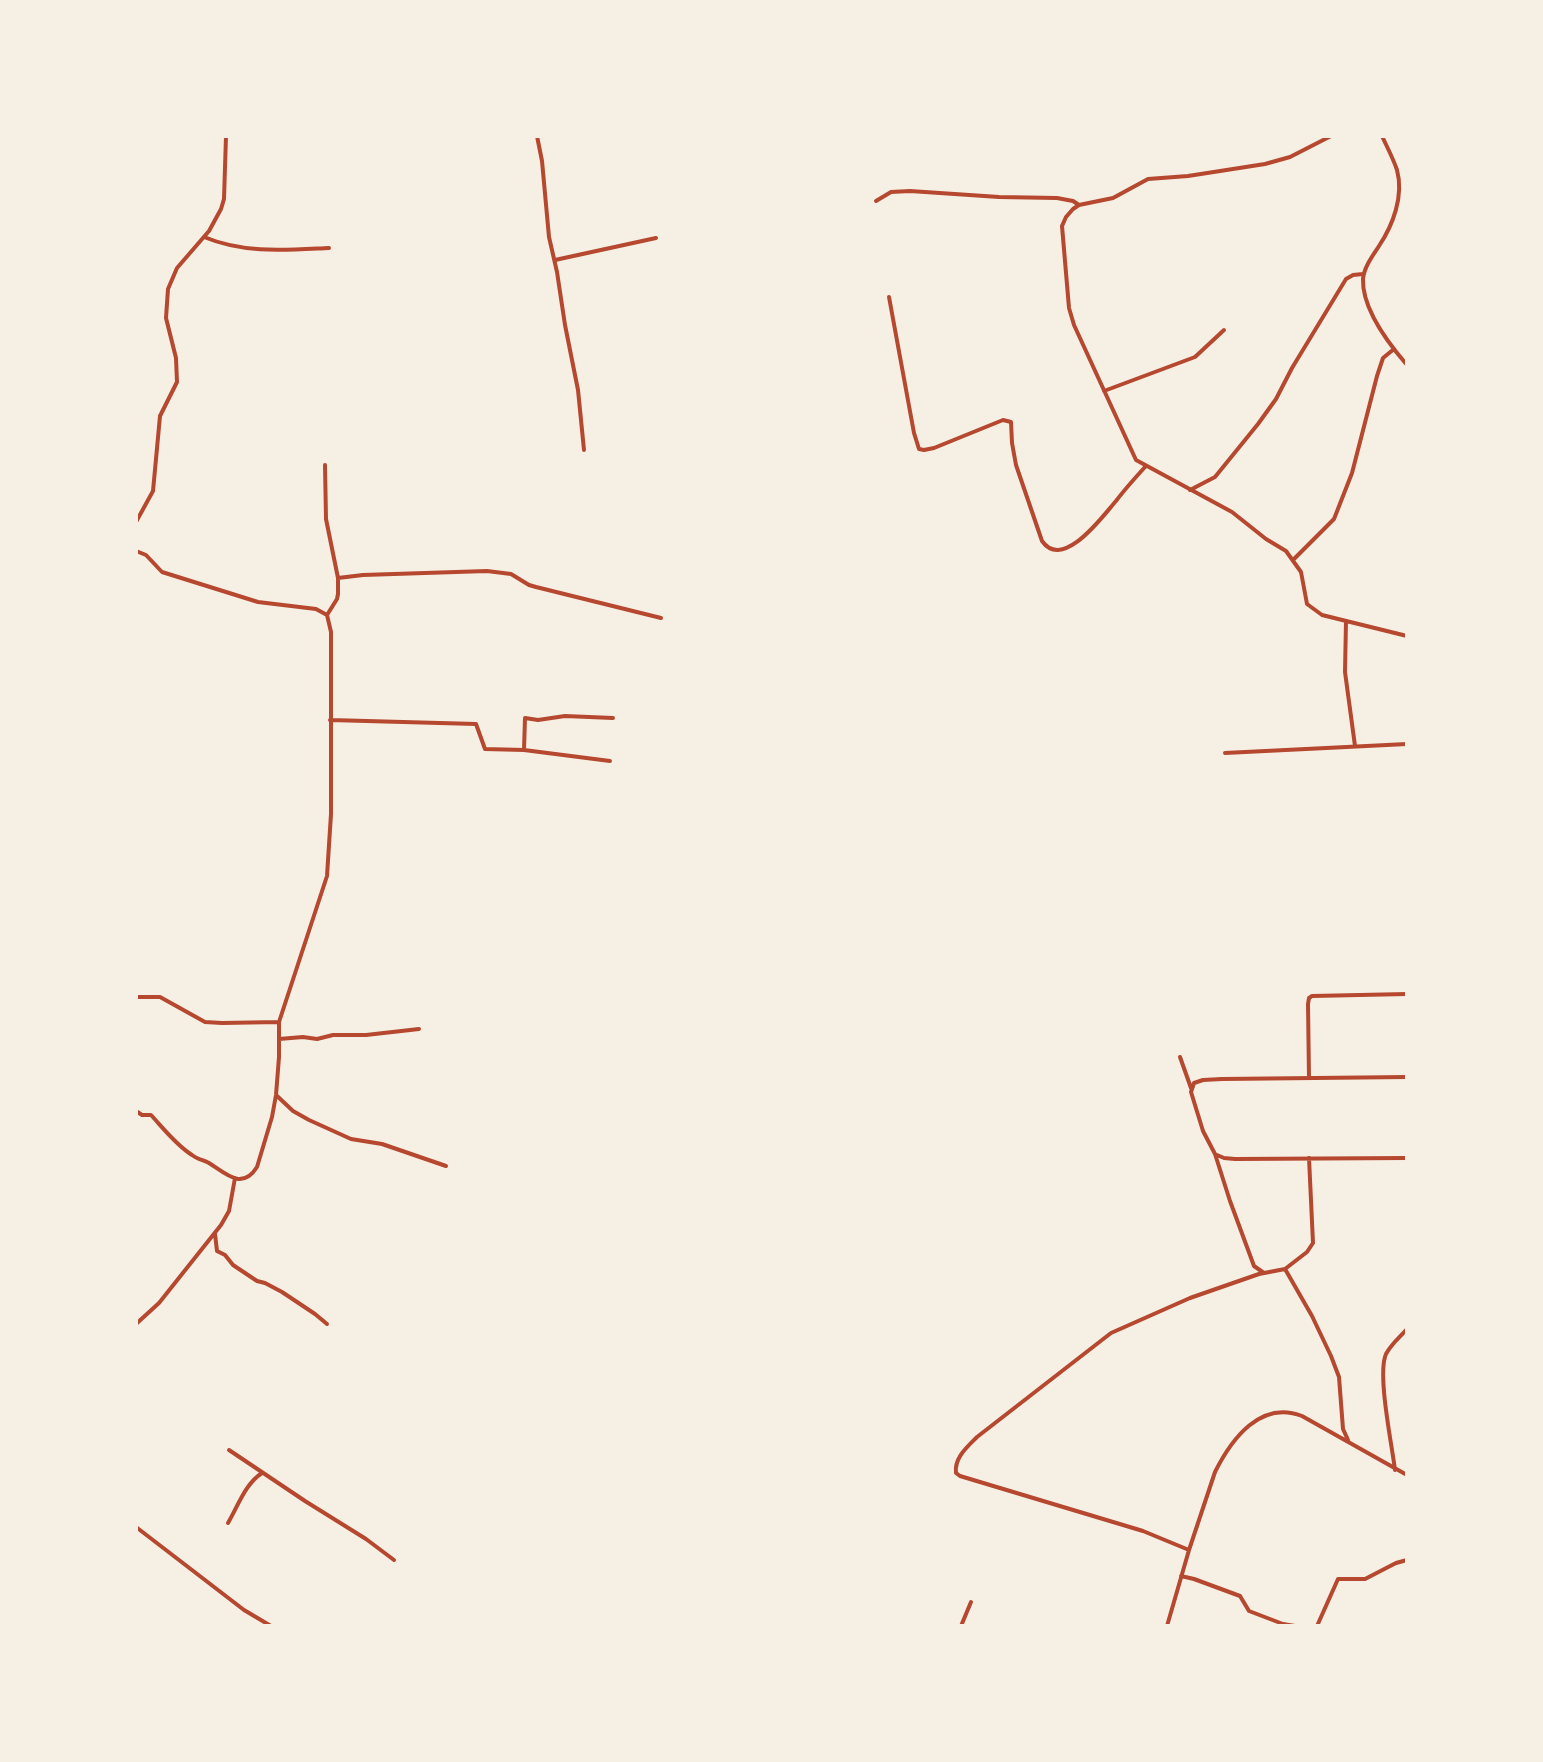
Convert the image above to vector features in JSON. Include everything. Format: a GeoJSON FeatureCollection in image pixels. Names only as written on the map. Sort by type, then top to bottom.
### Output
{"type":"FeatureCollection","features":[{"type":"Feature","properties":{"kind":"street"},"geometry":{"type":"LineString","coordinates":[[136,522],[153,491],[160,416],[177,382],[176,358],[166,318],[168,289],[177,268],[204,237],[221,209],[226,136]]}},
{"type":"Feature","properties":{"kind":"street"},"geometry":{"type":"LineString","coordinates":[[537,136],[549,237],[578,390],[584,450]]}},
{"type":"Feature","properties":{"kind":"street"},"geometry":{"type":"LineString","coordinates":[[1331,136],[1290,157],[1265,164],[1148,179],[1113,198],[1079,205],[1066,217],[1062,226],[1069,308],[1136,460],[1232,512],[1286,551],[1301,572],[1307,604],[1322,615],[1407,636]]}},
{"type":"Feature","properties":{"kind":"street"},"geometry":{"type":"LineString","coordinates":[[1382,136],[1397,171],[1398,197],[1392,224],[1363,274],[1365,296],[1377,324],[1407,365]]}},
{"type":"Feature","properties":{"kind":"street"},"geometry":{"type":"LineString","coordinates":[[876,201],[891,192],[910,191],[1057,198],[1079,205]]}},
{"type":"Feature","properties":{"kind":"street"},"geometry":{"type":"LineString","coordinates":[[204,237],[218,243],[256,250],[329,248]]}},
{"type":"Feature","properties":{"kind":"street"},"geometry":{"type":"LineString","coordinates":[[555,260],[656,238]]}},
{"type":"Feature","properties":{"kind":"street"},"geometry":{"type":"LineString","coordinates":[[1190,490],[1215,477],[1258,424],[1276,399],[1346,279],[1363,274]]}},
{"type":"Feature","properties":{"kind":"street"},"geometry":{"type":"LineString","coordinates":[[889,297],[919,449],[934,448],[1003,420],[1011,422],[1016,465],[1046,548],[1067,548],[1094,527],[1145,467]]}},
{"type":"Feature","properties":{"kind":"street"},"geometry":{"type":"LineString","coordinates":[[1104,391],[1195,357],[1224,330]]}},
{"type":"Feature","properties":{"kind":"street"},"geometry":{"type":"LineString","coordinates":[[1293,560],[1334,519],[1352,473],[1383,358],[1394,349]]}},
{"type":"Feature","properties":{"kind":"street"},"geometry":{"type":"LineString","coordinates":[[136,1111],[151,1115],[190,1154],[220,1172],[235,1178],[248,1177],[257,1167],[276,1095],[279,1022],[327,876],[331,814],[331,632],[327,615],[337,599],[338,578],[326,519],[325,465]]}},
{"type":"Feature","properties":{"kind":"street"},"geometry":{"type":"LineString","coordinates":[[136,551],[146,555],[162,572],[258,602],[316,609],[327,615]]}},
{"type":"Feature","properties":{"kind":"street"},"geometry":{"type":"LineString","coordinates":[[338,578],[487,571],[511,574],[529,585],[661,618]]}},
{"type":"Feature","properties":{"kind":"street"},"geometry":{"type":"LineString","coordinates":[[1346,621],[1345,672],[1355,746]]}},
{"type":"Feature","properties":{"kind":"street"},"geometry":{"type":"LineString","coordinates":[[524,750],[525,718],[613,718]]}},
{"type":"Feature","properties":{"kind":"street"},"geometry":{"type":"LineString","coordinates":[[330,720],[476,724],[485,749],[524,750],[610,761]]}},
{"type":"Feature","properties":{"kind":"street"},"geometry":{"type":"LineString","coordinates":[[1225,753],[1407,744]]}},
{"type":"Feature","properties":{"kind":"street"},"geometry":{"type":"LineString","coordinates":[[1309,1078],[1309,998],[1407,994]]}},
{"type":"Feature","properties":{"kind":"street"},"geometry":{"type":"LineString","coordinates":[[136,997],[160,997],[205,1022],[279,1022]]}},
{"type":"Feature","properties":{"kind":"street"},"geometry":{"type":"LineString","coordinates":[[279,1039],[317,1039],[333,1035],[419,1029]]}},
{"type":"Feature","properties":{"kind":"street"},"geometry":{"type":"LineString","coordinates":[[1180,1057],[1203,1131],[1215,1154],[1254,1266],[1264,1273]]}},
{"type":"Feature","properties":{"kind":"street"},"geometry":{"type":"LineString","coordinates":[[1191,1088],[1194,1083],[1203,1080],[1407,1077]]}},
{"type":"Feature","properties":{"kind":"street"},"geometry":{"type":"LineString","coordinates":[[276,1095],[293,1111],[351,1139],[382,1144],[446,1166]]}},
{"type":"Feature","properties":{"kind":"street"},"geometry":{"type":"LineString","coordinates":[[1215,1154],[1224,1158],[1407,1158]]}},
{"type":"Feature","properties":{"kind":"street"},"geometry":{"type":"LineString","coordinates":[[1189,1550],[1143,1531],[960,1476],[956,1473],[955,1465],[977,1437],[1111,1333],[1190,1298],[1285,1269],[1307,1252],[1313,1243],[1309,1158]]}},
{"type":"Feature","properties":{"kind":"street"},"geometry":{"type":"LineString","coordinates":[[136,1324],[159,1303],[229,1211],[235,1178]]}},
{"type":"Feature","properties":{"kind":"street"},"geometry":{"type":"LineString","coordinates":[[214,1232],[217,1251],[233,1265],[257,1281],[282,1292],[327,1324]]}},
{"type":"Feature","properties":{"kind":"street"},"geometry":{"type":"LineString","coordinates":[[1285,1269],[1312,1316],[1339,1377],[1343,1429],[1348,1442]]}},
{"type":"Feature","properties":{"kind":"street"},"geometry":{"type":"LineString","coordinates":[[1395,1470],[1383,1367],[1388,1350],[1407,1329]]}},
{"type":"Feature","properties":{"kind":"street"},"geometry":{"type":"LineString","coordinates":[[1167,1626],[1215,1472],[1236,1440],[1259,1418],[1279,1411],[1292,1412],[1407,1475]]}},
{"type":"Feature","properties":{"kind":"street"},"geometry":{"type":"LineString","coordinates":[[229,1450],[394,1560]]}},
{"type":"Feature","properties":{"kind":"street"},"geometry":{"type":"LineString","coordinates":[[228,1523],[247,1489],[262,1473]]}},
{"type":"Feature","properties":{"kind":"street"},"geometry":{"type":"LineString","coordinates":[[136,1527],[244,1610],[271,1626]]}},
{"type":"Feature","properties":{"kind":"street"},"geometry":{"type":"LineString","coordinates":[[1317,1626],[1338,1579],[1365,1579],[1407,1560]]}},
{"type":"Feature","properties":{"kind":"street"},"geometry":{"type":"LineString","coordinates":[[1181,1576],[1240,1596],[1249,1611],[1282,1625],[1295,1626]]}},
{"type":"Feature","properties":{"kind":"street"},"geometry":{"type":"LineString","coordinates":[[961,1626],[971,1602]]}}]}
